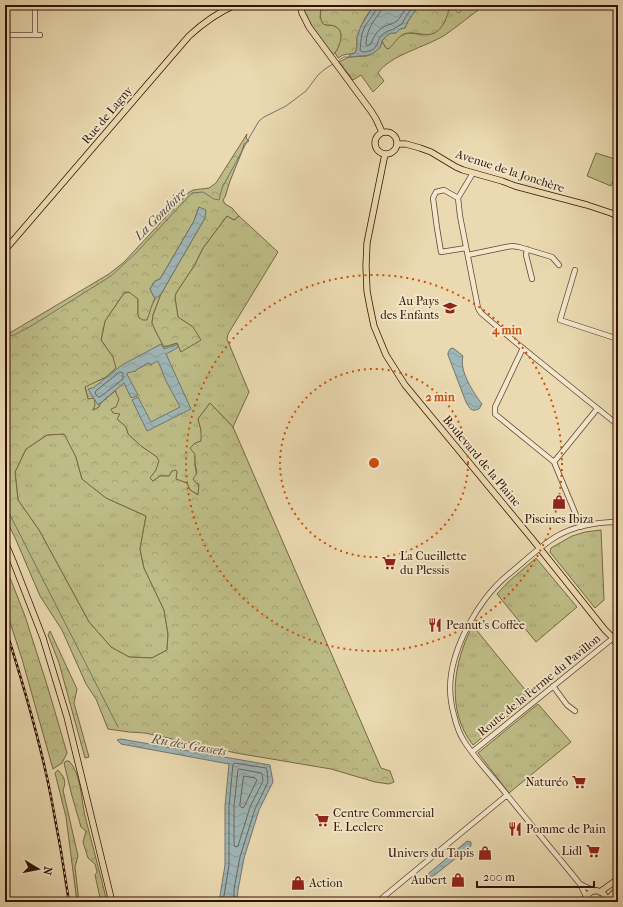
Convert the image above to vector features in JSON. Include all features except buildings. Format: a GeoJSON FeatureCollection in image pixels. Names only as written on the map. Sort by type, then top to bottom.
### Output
{"type":"FeatureCollection","features":[{"type":"Feature","properties":{"kind":"main road","name":"Rue de Lagny"},"geometry":{"type":"LineString","coordinates":[[5,250],[189,36],[215,15],[235,5]]}},
{"type":"Feature","properties":{"kind":"main road"},"geometry":{"type":"LineString","coordinates":[[301,5],[302,13],[314,32],[371,111],[382,132]]}},
{"type":"Feature","properties":{"kind":"main road"},"geometry":{"type":"LineString","coordinates":[[382,132],[390,132],[394,134],[398,144],[395,151],[385,154],[380,153],[377,150],[375,142],[378,135],[382,132]]}},
{"type":"Feature","properties":{"kind":"main road","name":"Avenue de la Jonchère"},"geometry":{"type":"LineString","coordinates":[[398,144],[406,144],[431,152],[456,167],[473,173],[587,205],[618,216]]}},
{"type":"Feature","properties":{"kind":"main road","name":"Boulevard de la Plaine"},"geometry":{"type":"LineString","coordinates":[[385,154],[367,243],[366,266],[367,291],[374,326],[386,355],[405,385],[618,646]]}},
{"type":"Feature","properties":{"kind":"main road"},"geometry":{"type":"LineString","coordinates":[[5,542],[46,645],[67,717],[112,902]]}},
{"type":"Feature","properties":{"kind":"main road"},"geometry":{"type":"LineString","coordinates":[[600,892],[618,879]]}},
{"type":"Feature","properties":{"kind":"main road"},"geometry":{"type":"LineString","coordinates":[[584,902],[588,893],[594,891],[600,892],[605,895],[607,901],[618,890]]}},
{"type":"Feature","properties":{"kind":"street"},"geometry":{"type":"LineString","coordinates":[[5,35],[38,35],[35,5]]}},
{"type":"Feature","properties":{"kind":"street"},"geometry":{"type":"LineString","coordinates":[[473,173],[458,198],[460,216],[478,308],[481,313],[618,425]]}},
{"type":"Feature","properties":{"kind":"street"},"geometry":{"type":"LineString","coordinates":[[458,198],[444,190],[436,192],[433,198],[437,228],[441,252],[466,248]]}},
{"type":"Feature","properties":{"kind":"street"},"geometry":{"type":"LineString","coordinates":[[468,255],[512,246],[552,257],[559,265]]}},
{"type":"Feature","properties":{"kind":"street"},"geometry":{"type":"LineString","coordinates":[[527,249],[526,255],[532,279]]}},
{"type":"Feature","properties":{"kind":"street"},"geometry":{"type":"LineString","coordinates":[[575,270],[560,320],[618,339]]}},
{"type":"Feature","properties":{"kind":"street"},"geometry":{"type":"LineString","coordinates":[[523,348],[495,407],[495,412],[496,415],[554,462],[580,527]]}},
{"type":"Feature","properties":{"kind":"street"},"geometry":{"type":"LineString","coordinates":[[554,462],[597,409]]}},
{"type":"Feature","properties":{"kind":"street"},"geometry":{"type":"LineString","coordinates":[[586,896],[580,884],[463,740],[457,726],[451,701],[450,682],[455,658],[466,631],[487,597],[506,576],[557,536],[580,527],[618,522]]}},
{"type":"Feature","properties":{"kind":"street","name":"Route de la Ferme du Pavillon"},"geometry":{"type":"LineString","coordinates":[[472,752],[618,634]]}},
{"type":"Feature","properties":{"kind":"street"},"geometry":{"type":"LineString","coordinates":[[553,686],[567,705],[575,711]]}},
{"type":"Feature","properties":{"kind":"street"},"geometry":{"type":"LineString","coordinates":[[380,899],[507,795]]}},
{"type":"Feature","properties":{"kind":"street"},"geometry":{"type":"LineString","coordinates":[[580,884],[594,891]]}},
{"type":"Feature","properties":{"kind":"green space"},"geometry":{"type":"Polygon","coordinates":[[[303,5],[321,5],[320,18],[326,25],[334,26],[339,29],[341,33],[341,41],[337,50],[332,55],[310,26],[304,14],[303,5]]]}},
{"type":"Feature","properties":{"kind":"green space"},"geometry":{"type":"Polygon","coordinates":[[[321,5],[374,5],[365,18],[357,37],[357,48],[355,53],[343,55],[338,58],[335,53],[341,40],[341,32],[334,26],[323,24],[321,17],[321,5]]]}},
{"type":"Feature","properties":{"kind":"green space"},"geometry":{"type":"Polygon","coordinates":[[[419,5],[449,5],[449,10],[444,23],[435,33],[404,34],[399,37],[388,49],[386,48],[382,41],[385,37],[405,28],[419,5]]]}},
{"type":"Feature","properties":{"kind":"green space"},"geometry":{"type":"Polygon","coordinates":[[[449,5],[459,13],[464,5],[485,5],[445,35],[391,61],[378,73],[384,81],[373,92],[361,75],[353,80],[339,62],[349,57],[367,56],[381,45],[382,41],[386,48],[402,35],[410,33],[422,35],[449,7],[449,5]]]}},
{"type":"Feature","properties":{"kind":"green space"},"geometry":{"type":"Polygon","coordinates":[[[247,134],[246,138],[249,141],[244,144],[223,200],[225,204],[232,208],[239,216],[234,220],[227,216],[203,248],[194,266],[176,293],[175,298],[178,317],[193,327],[201,340],[181,352],[177,343],[164,347],[152,323],[153,315],[161,294],[205,218],[199,207],[194,221],[160,279],[155,281],[150,289],[155,299],[147,320],[139,318],[138,299],[129,292],[124,293],[105,321],[101,340],[113,357],[116,368],[106,377],[85,387],[88,399],[94,398],[95,405],[93,410],[99,407],[101,403],[115,391],[119,399],[116,407],[111,409],[113,413],[120,414],[117,419],[126,427],[128,434],[141,446],[157,457],[159,461],[156,470],[150,478],[153,481],[160,476],[169,476],[172,471],[176,470],[176,479],[187,483],[190,490],[198,495],[199,484],[193,479],[197,473],[195,454],[190,448],[195,443],[201,441],[201,430],[198,419],[210,403],[233,427],[381,768],[390,771],[394,782],[389,784],[375,782],[331,769],[236,753],[145,733],[108,729],[96,699],[86,684],[62,630],[40,596],[5,517],[5,335],[109,274],[124,262],[188,193],[193,190],[209,188],[216,183],[247,134]],[[64,434],[47,435],[26,449],[15,472],[18,500],[39,530],[89,622],[111,647],[129,657],[152,658],[167,650],[168,634],[164,610],[144,568],[140,549],[146,516],[106,498],[82,479],[76,457],[64,434]]]}},
{"type":"Feature","properties":{"kind":"green space"},"geometry":{"type":"Polygon","coordinates":[[[596,153],[618,160],[618,170],[611,186],[587,176],[596,153]]]}},
{"type":"Feature","properties":{"kind":"green space"},"geometry":{"type":"Polygon","coordinates":[[[199,207],[206,210],[161,294],[153,315],[152,323],[164,347],[177,343],[181,352],[193,327],[178,317],[175,298],[176,293],[194,266],[203,248],[227,216],[234,220],[239,216],[278,252],[228,334],[227,339],[249,392],[233,427],[210,403],[198,419],[202,439],[195,456],[199,495],[190,490],[187,483],[175,479],[177,472],[172,471],[169,476],[160,476],[153,481],[149,478],[156,470],[157,457],[141,446],[128,434],[126,427],[117,419],[110,409],[116,391],[101,403],[100,407],[93,410],[94,399],[88,399],[85,386],[106,377],[113,357],[101,340],[105,321],[124,293],[130,292],[138,299],[138,314],[150,311],[150,307],[155,299],[150,289],[155,281],[160,279],[194,221],[199,207]]]}},
{"type":"Feature","properties":{"kind":"green space"},"geometry":{"type":"Polygon","coordinates":[[[65,434],[76,457],[82,479],[106,498],[146,516],[140,549],[144,568],[164,610],[168,634],[167,650],[152,658],[129,657],[111,647],[89,622],[39,530],[18,500],[15,472],[26,449],[47,435],[65,434]]]}},
{"type":"Feature","properties":{"kind":"green space"},"geometry":{"type":"Polygon","coordinates":[[[601,530],[604,600],[595,608],[550,552],[551,548],[572,536],[585,532],[601,530]]]}},
{"type":"Feature","properties":{"kind":"green space"},"geometry":{"type":"Polygon","coordinates":[[[536,558],[577,607],[536,642],[497,594],[508,582],[536,558]]]}},
{"type":"Feature","properties":{"kind":"green space"},"geometry":{"type":"Polygon","coordinates":[[[5,565],[25,616],[67,753],[62,763],[53,769],[22,659],[5,607],[5,565]]]}},
{"type":"Feature","properties":{"kind":"green space"},"geometry":{"type":"Polygon","coordinates":[[[472,627],[474,627],[531,697],[473,745],[464,732],[459,717],[455,687],[460,656],[472,627]]]}},
{"type":"Feature","properties":{"kind":"green space"},"geometry":{"type":"Polygon","coordinates":[[[50,631],[77,689],[74,703],[89,757],[85,758],[59,663],[48,635],[50,631]]]}},
{"type":"Feature","properties":{"kind":"green space"},"geometry":{"type":"Polygon","coordinates":[[[538,704],[571,742],[509,793],[478,753],[538,704]]]}},
{"type":"Feature","properties":{"kind":"green space"},"geometry":{"type":"Polygon","coordinates":[[[69,761],[76,772],[85,816],[107,902],[101,902],[95,875],[97,872],[95,864],[88,858],[83,842],[86,831],[81,827],[72,796],[64,763],[69,761]]]}},
{"type":"Feature","properties":{"kind":"green space"},"geometry":{"type":"Polygon","coordinates":[[[58,770],[64,779],[65,784],[63,790],[78,856],[75,867],[79,902],[77,902],[66,817],[55,773],[58,770]]]}},
{"type":"Feature","properties":{"kind":"water"},"geometry":{"type":"Polygon","coordinates":[[[374,5],[419,5],[405,28],[385,37],[380,48],[371,55],[349,57],[350,54],[355,53],[357,48],[357,37],[361,26],[374,5]]]}},
{"type":"Feature","properties":{"kind":"water"},"geometry":{"type":"Polygon","coordinates":[[[199,207],[206,210],[205,218],[161,294],[155,299],[150,289],[155,281],[160,279],[194,221],[199,207]]]}},
{"type":"Feature","properties":{"kind":"water"},"geometry":{"type":"Polygon","coordinates":[[[161,344],[164,349],[178,344],[177,348],[166,354],[191,409],[147,431],[132,400],[138,397],[151,422],[180,407],[166,381],[158,361],[150,365],[149,363],[136,371],[127,373],[138,395],[131,398],[124,383],[98,405],[88,389],[93,388],[122,365],[161,344]]]}},
{"type":"Feature","properties":{"kind":"water"},"geometry":{"type":"Polygon","coordinates":[[[453,348],[463,356],[462,362],[465,375],[482,404],[479,409],[471,409],[466,402],[448,355],[450,349],[453,348]]]}},
{"type":"Feature","properties":{"kind":"water"},"geometry":{"type":"Polygon","coordinates":[[[121,739],[270,765],[273,782],[259,810],[244,858],[237,902],[219,902],[225,865],[225,806],[229,764],[121,744],[117,740],[121,739]]]}},
{"type":"Feature","properties":{"kind":"water"},"geometry":{"type":"Polygon","coordinates":[[[467,841],[471,842],[471,846],[431,878],[428,876],[428,874],[467,841]]]}},
{"type":"Feature","properties":{"kind":"waterway","name":"La Gondoire"},"geometry":{"type":"LineString","coordinates":[[339,60],[344,57],[350,57]]}},
{"type":"Feature","properties":{"kind":"waterway","name":"La Gondoire"},"geometry":{"type":"LineString","coordinates":[[5,336],[14,335],[31,326],[111,276],[136,253],[192,193],[203,192],[214,199],[219,200],[222,188],[259,121],[286,106],[306,91],[318,75],[333,64]]}},
{"type":"Feature","properties":{"kind":"waterway","name":"Ru des Gassets"},"geometry":{"type":"LineString","coordinates":[[5,505],[118,727]]}},
{"type":"Feature","properties":{"kind":"railway"},"geometry":{"type":"LineString","coordinates":[[5,627],[25,690],[42,754],[56,823],[69,902]]}},
{"type":"Feature","properties":{"kind":"place","name":"Au Pays des Enfants"},"geometry":{"type":"Point","coordinates":[450,308]}},
{"type":"Feature","properties":{"kind":"place","name":"Piscines Ibiza"},"geometry":{"type":"Point","coordinates":[559,502]}},
{"type":"Feature","properties":{"kind":"place","name":"La Cueillette du Plessis"},"geometry":{"type":"Point","coordinates":[389,563]}},
{"type":"Feature","properties":{"kind":"place","name":"Peanut's Coffee"},"geometry":{"type":"Point","coordinates":[435,625]}},
{"type":"Feature","properties":{"kind":"place","name":"Naturéo"},"geometry":{"type":"Point","coordinates":[579,782]}},
{"type":"Feature","properties":{"kind":"place","name":"Centre Commercial E. Leclerc"},"geometry":{"type":"Point","coordinates":[322,820]}},
{"type":"Feature","properties":{"kind":"place","name":"Pomme de Pain"},"geometry":{"type":"Point","coordinates":[515,829]}},
{"type":"Feature","properties":{"kind":"place","name":"Lidl"},"geometry":{"type":"Point","coordinates":[593,851]}},
{"type":"Feature","properties":{"kind":"place","name":"Univers du Tapis"},"geometry":{"type":"Point","coordinates":[485,853]}},
{"type":"Feature","properties":{"kind":"place","name":"Aubert"},"geometry":{"type":"Point","coordinates":[458,880]}},
{"type":"Feature","properties":{"kind":"place","name":"Action"},"geometry":{"type":"Point","coordinates":[298,883]}}]}
